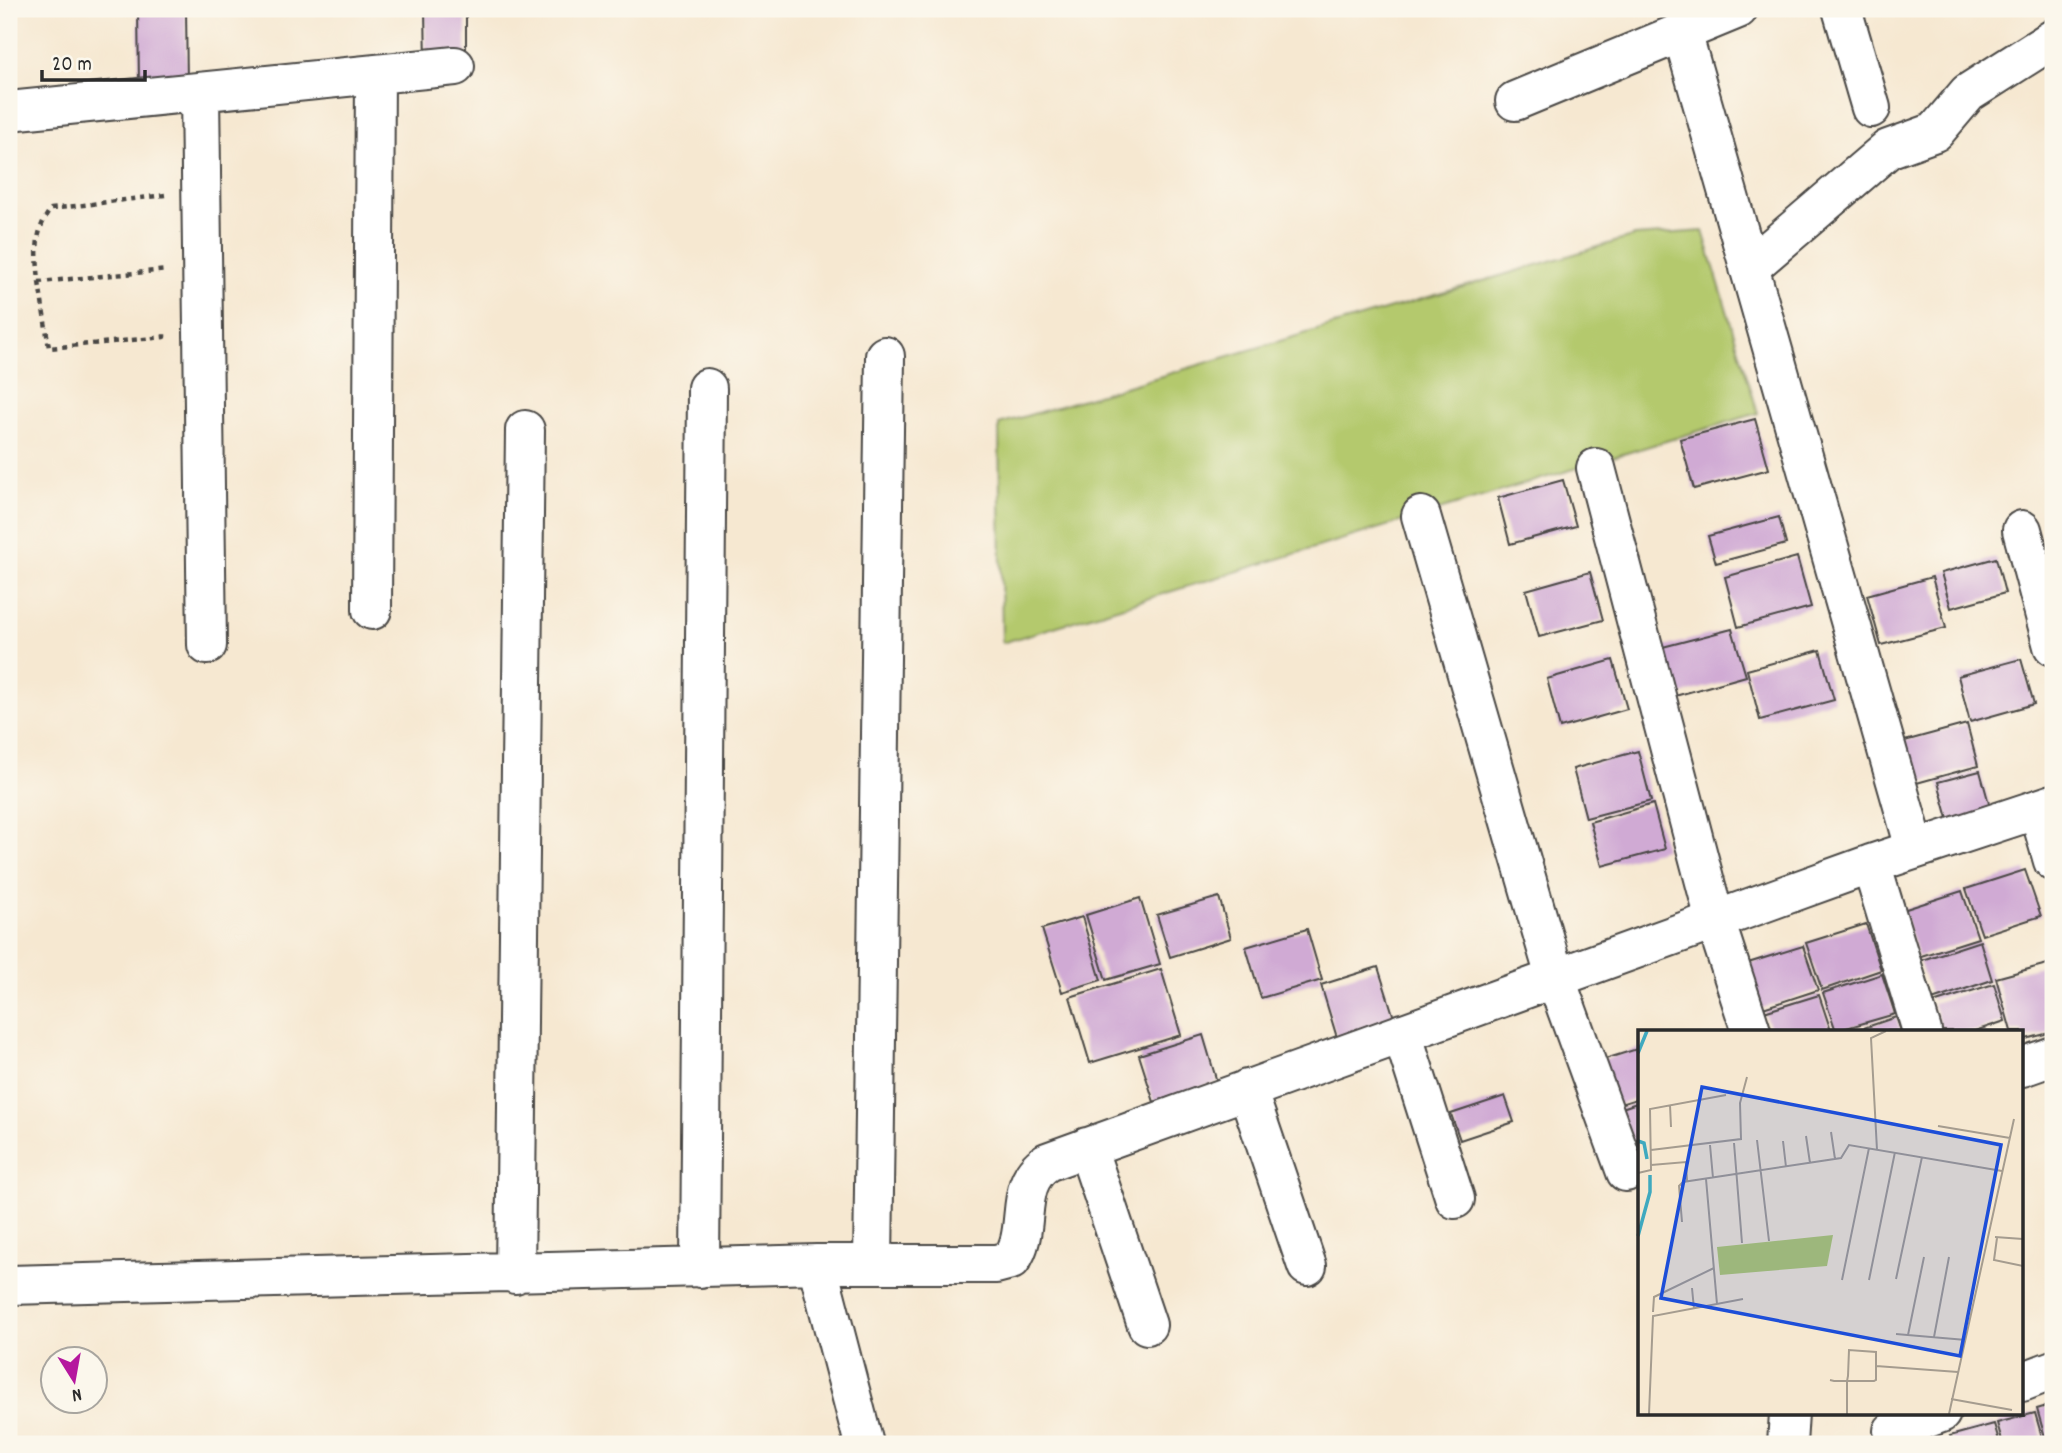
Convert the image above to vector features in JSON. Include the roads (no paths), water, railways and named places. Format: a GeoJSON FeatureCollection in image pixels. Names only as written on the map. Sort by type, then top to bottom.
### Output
{"type":"FeatureCollection","features":[{"type":"Feature","properties":{"kind":"street"},"geometry":{"type":"LineString","coordinates":[[1516,101],[1738,9]]}},
{"type":"Feature","properties":{"kind":"street"},"geometry":{"type":"LineString","coordinates":[[1842,9],[1871,108]]}},
{"type":"Feature","properties":{"kind":"street"},"geometry":{"type":"LineString","coordinates":[[1682,32],[1915,848]]}},
{"type":"Feature","properties":{"kind":"street"},"geometry":{"type":"LineString","coordinates":[[1749,268],[1888,149],[1935,132],[1968,93],[2053,38]]}},
{"type":"Feature","properties":{"kind":"street"},"geometry":{"type":"LineString","coordinates":[[9,111],[455,66]]}},
{"type":"Feature","properties":{"kind":"street"},"geometry":{"type":"LineString","coordinates":[[372,610],[375,74]]}},
{"type":"Feature","properties":{"kind":"street"},"geometry":{"type":"LineString","coordinates":[[200,92],[178,264],[207,645]]}},
{"type":"Feature","properties":{"kind":"street"},"geometry":{"type":"LineString","coordinates":[[873,1264],[885,356]]}},
{"type":"Feature","properties":{"kind":"street"},"geometry":{"type":"LineString","coordinates":[[700,1269],[707,388]]}},
{"type":"Feature","properties":{"kind":"street"},"geometry":{"type":"LineString","coordinates":[[515,1274],[524,430]]}},
{"type":"Feature","properties":{"kind":"street"},"geometry":{"type":"LineString","coordinates":[[1596,468],[1715,920],[1751,1030]]}},
{"type":"Feature","properties":{"kind":"street"},"geometry":{"type":"LineString","coordinates":[[1421,516],[1555,977],[1626,1172]]}},
{"type":"Feature","properties":{"kind":"street"},"geometry":{"type":"LineString","coordinates":[[2022,530],[2053,646]]}},
{"type":"Feature","properties":{"kind":"street"},"geometry":{"type":"LineString","coordinates":[[9,1285],[515,1274],[817,1264],[996,1264],[1011,1260],[1020,1248],[1027,1182],[1036,1169],[1047,1162],[1915,848],[2046,807],[2053,861]]}},
{"type":"Feature","properties":{"kind":"street"},"geometry":{"type":"LineString","coordinates":[[1871,864],[1922,1030]]}},
{"type":"Feature","properties":{"kind":"street"},"geometry":{"type":"LineString","coordinates":[[1402,1033],[1455,1199]]}},
{"type":"Feature","properties":{"kind":"street"},"geometry":{"type":"LineString","coordinates":[[2024,1066],[2053,1056]]}},
{"type":"Feature","properties":{"kind":"street"},"geometry":{"type":"LineString","coordinates":[[1247,1090],[1307,1266]]}},
{"type":"Feature","properties":{"kind":"street"},"geometry":{"type":"LineString","coordinates":[[1087,1147],[1147,1325]]}},
{"type":"Feature","properties":{"kind":"street"},"geometry":{"type":"LineString","coordinates":[[817,1264],[864,1444]]}},
{"type":"Feature","properties":{"kind":"street"},"geometry":{"type":"LineString","coordinates":[[2024,1381],[2053,1370]]}},
{"type":"Feature","properties":{"kind":"street"},"geometry":{"type":"LineString","coordinates":[[1787,1444],[1789,1414]]}},
{"type":"Feature","properties":{"kind":"street"},"geometry":{"type":"LineString","coordinates":[[1893,1431],[1938,1414]]}}]}
